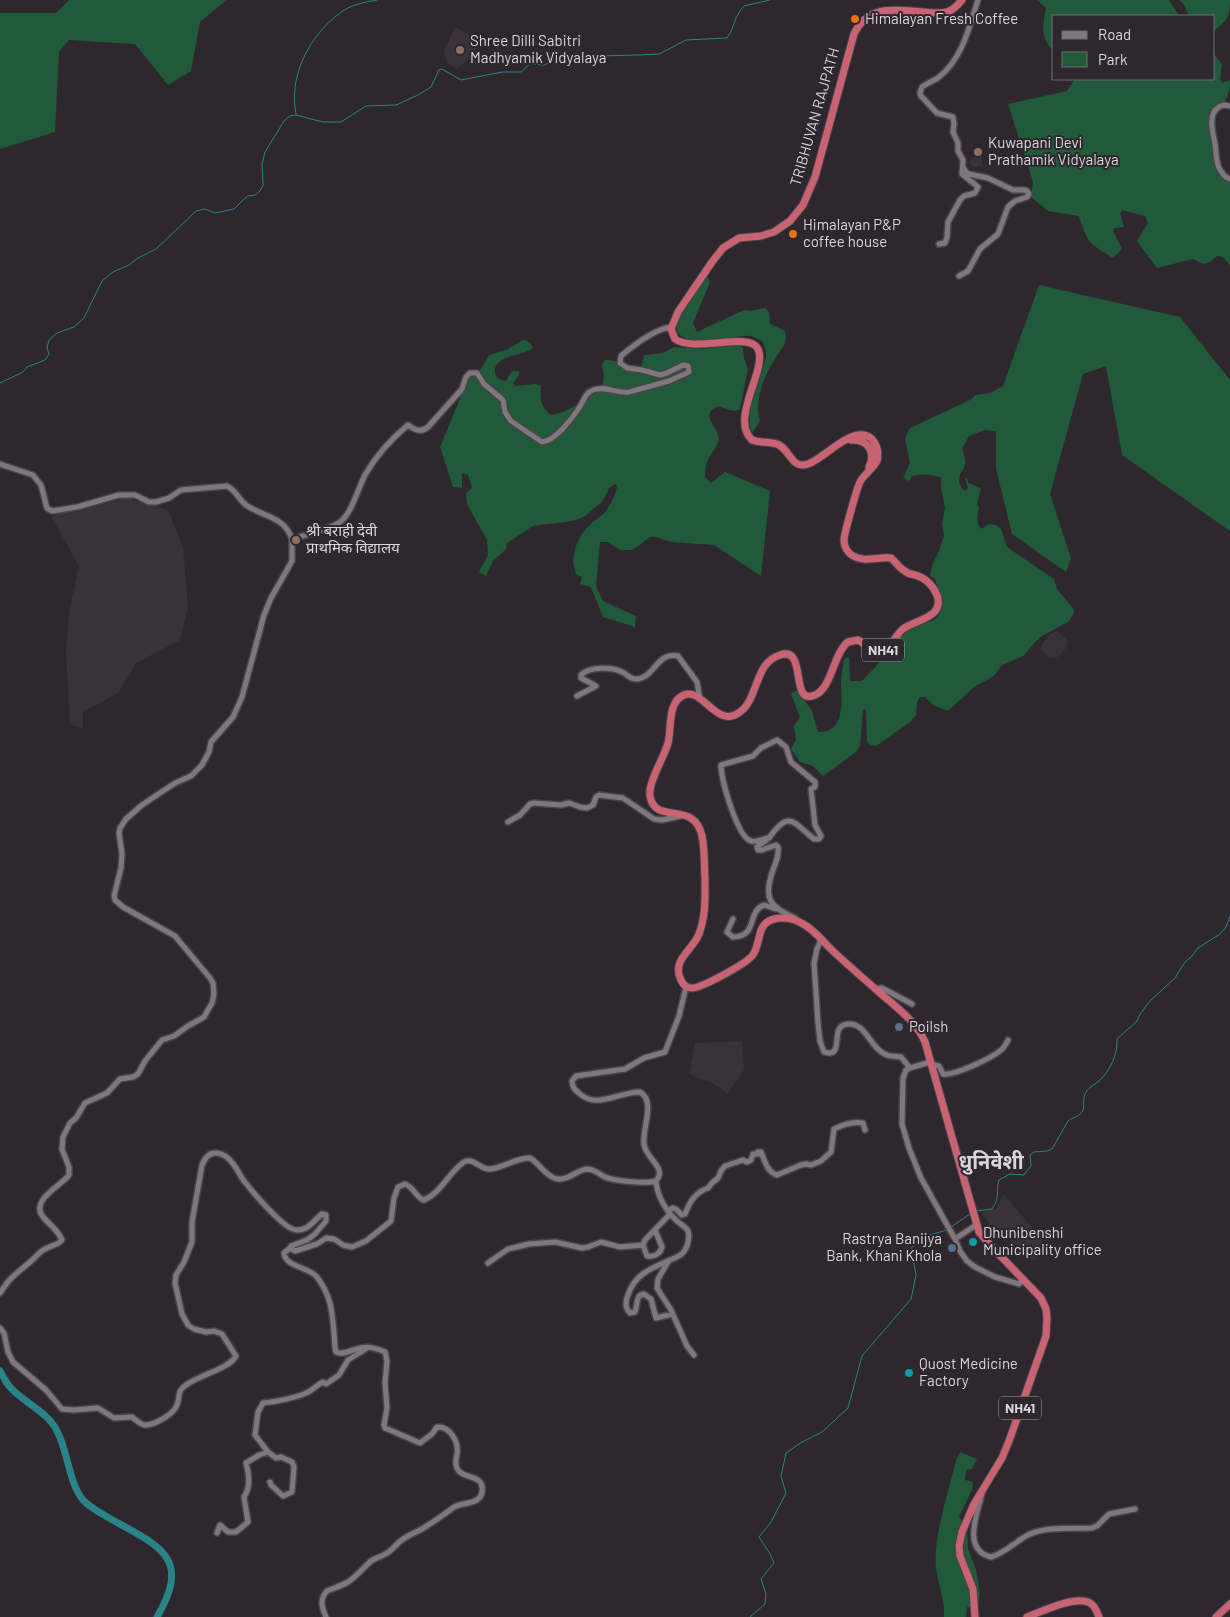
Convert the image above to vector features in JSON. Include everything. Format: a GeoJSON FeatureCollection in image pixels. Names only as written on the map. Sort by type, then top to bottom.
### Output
{"type":"FeatureCollection","features":[{"type":"Feature","properties":{"kind":"highway","name":"TRIBHUVAN RAJPATH"},"geometry":{"type":"LineString","coordinates":[[671,327],[678,312],[723,248],[739,238],[764,236],[774,232],[790,221],[802,205],[817,171],[854,34],[861,22],[871,15],[885,11],[943,13],[952,10],[962,0]]}},
{"type":"Feature","properties":{"kind":"highway","name":"NH41"},"geometry":{"type":"LineString","coordinates":[[671,327],[674,339],[686,344],[747,341],[755,344],[758,348],[760,354],[759,363],[747,406],[745,422],[747,434],[752,440],[779,445],[794,462],[803,465],[817,459],[853,436],[861,435],[868,437],[874,442],[877,448],[877,458],[875,464],[858,485],[845,531],[844,541],[846,548],[851,554],[860,558],[872,560],[891,558],[905,572],[925,580],[931,585],[937,596],[938,605],[936,612],[904,628],[888,648],[883,650],[872,648],[858,640],[848,642],[841,651],[824,686],[814,696],[808,696],[802,692],[799,687],[796,666],[792,658],[785,654],[776,657],[766,665],[749,700],[737,714],[721,715],[700,699]]}},
{"type":"Feature","properties":{"kind":"highway"},"geometry":{"type":"LineString","coordinates":[[686,987],[679,976],[679,965],[699,933],[704,918],[706,898],[704,848],[701,831],[695,820],[684,815],[667,813],[658,808],[651,799],[651,790],[668,743],[674,704],[680,697],[687,694],[694,695],[700,699]]}},
{"type":"Feature","properties":{"kind":"highway","name":"NH41"},"geometry":{"type":"LineString","coordinates":[[686,987],[703,986],[748,959],[756,950],[762,927],[768,921],[788,918],[800,922],[811,929],[904,1014],[918,1029],[924,1042],[976,1225],[984,1239],[1041,1298],[1046,1308],[1047,1318],[1046,1336],[1009,1441],[1002,1458],[974,1504],[962,1532],[959,1546],[960,1556],[972,1590],[975,1617]]}},
{"type":"Feature","properties":{"kind":"highway"},"geometry":{"type":"LineString","coordinates":[[1027,1617],[1078,1600],[1093,1605],[1099,1617]]}},
{"type":"Feature","properties":{"kind":"highway"},"geometry":{"type":"LineString","coordinates":[[1216,1617],[1230,1604]]}},
{"type":"Feature","properties":{"kind":"street"},"geometry":{"type":"LineString","coordinates":[[940,244],[945,243],[948,222],[960,200],[964,196],[974,193],[978,187],[962,174],[963,160],[958,151],[958,143],[952,132],[953,117],[937,113],[920,93],[922,87],[942,75],[957,55],[969,31],[978,0]]}},
{"type":"Feature","properties":{"kind":"street"},"geometry":{"type":"LineString","coordinates":[[1230,106],[1221,105],[1212,114],[1212,129],[1218,166],[1223,174],[1230,179]]}},
{"type":"Feature","properties":{"kind":"street"},"geometry":{"type":"LineString","coordinates":[[959,276],[968,271],[980,249],[998,234],[1008,207],[1015,201],[1027,197],[1028,194],[1025,190],[1013,190],[988,178],[967,173],[962,165]]}},
{"type":"Feature","properties":{"kind":"street"},"geometry":{"type":"LineString","coordinates":[[292,539],[327,528],[342,521],[364,477],[384,446],[408,424],[418,430],[428,427],[462,389],[466,377],[470,373],[477,373],[484,384],[503,400],[505,412],[511,421],[542,442],[547,441],[552,439],[568,423],[591,391],[601,388],[624,393],[670,381],[689,372],[688,366],[683,365],[660,375],[627,368],[620,363],[622,356],[634,346],[671,327]]}},
{"type":"Feature","properties":{"kind":"street"},"geometry":{"type":"LineString","coordinates":[[0,464],[32,475],[41,485],[47,508],[52,511],[77,507],[88,502],[96,502],[119,495],[135,495],[149,502],[156,502],[169,498],[182,490],[227,486],[233,489],[246,505],[264,513],[285,527],[290,532],[292,539],[292,561],[271,598],[264,615],[242,698],[236,713],[210,742],[209,752],[202,766],[191,776],[142,805],[126,819],[119,833],[122,854],[121,868],[114,896],[115,900],[123,907],[175,936],[213,983],[214,994],[212,1003],[207,1014],[200,1020],[174,1036],[162,1040],[145,1060],[138,1074],[133,1077],[120,1079],[107,1093],[85,1103],[80,1114],[70,1123],[62,1137],[62,1149],[69,1167],[69,1174],[44,1195],[40,1207],[42,1215],[54,1227],[62,1240],[58,1244],[43,1249],[18,1270],[0,1293]]}},
{"type":"Feature","properties":{"kind":"street"},"geometry":{"type":"LineString","coordinates":[[577,696],[596,686],[581,678],[584,672],[595,669],[614,669],[622,671],[632,678],[641,678],[651,671],[665,656],[672,655],[678,656],[697,682],[700,699]]}},
{"type":"Feature","properties":{"kind":"street"},"geometry":{"type":"LineString","coordinates":[[769,838],[752,842],[746,838],[740,829],[730,804],[721,767],[722,765],[753,756],[761,748],[777,740],[786,747],[791,762],[815,782],[815,787],[810,792],[813,800],[815,825],[821,836],[819,839],[814,840],[789,820],[783,821],[777,826],[769,838],[758,846],[757,849],[762,850],[776,845],[778,847],[779,854],[769,882],[770,900],[776,909]]}},
{"type":"Feature","properties":{"kind":"street"},"geometry":{"type":"LineString","coordinates":[[508,822],[520,815],[530,804],[540,802],[561,805],[569,803],[587,808],[592,805],[599,795],[623,798],[654,819],[662,820],[684,815]]}},
{"type":"Feature","properties":{"kind":"street"},"geometry":{"type":"LineString","coordinates":[[733,919],[727,930],[733,937],[740,937],[746,934],[755,911],[764,905],[804,922],[811,929]]}},
{"type":"Feature","properties":{"kind":"street"},"geometry":{"type":"LineString","coordinates":[[822,940],[817,949],[814,963],[818,1023],[824,1052],[830,1053],[837,1047],[839,1028],[846,1024],[856,1024],[861,1027],[879,1051],[885,1055],[902,1057],[910,1068]]}},
{"type":"Feature","properties":{"kind":"street"},"geometry":{"type":"LineString","coordinates":[[672,1314],[656,1318],[651,1299],[644,1294],[637,1297],[635,1312],[630,1313],[626,1307],[626,1299],[638,1276],[646,1270],[670,1260],[683,1252],[689,1238],[687,1229],[669,1212],[658,1193],[656,1181],[659,1176],[659,1170],[646,1152],[644,1144],[648,1107],[646,1098],[640,1092],[634,1092],[591,1101],[576,1090],[572,1081],[573,1078],[579,1076],[625,1069],[644,1058],[665,1052],[679,1016],[686,987]]}},
{"type":"Feature","properties":{"kind":"street"},"geometry":{"type":"LineString","coordinates":[[876,989],[882,988],[912,1004]]}},
{"type":"Feature","properties":{"kind":"street"},"geometry":{"type":"LineString","coordinates":[[1008,1040],[1002,1050],[992,1056],[968,1068],[946,1075],[942,1074],[938,1065],[930,1063],[906,1070],[903,1078],[902,1124],[921,1178],[955,1239],[960,1252],[967,1261],[995,1277],[1019,1284],[1023,1279]]}},
{"type":"Feature","properties":{"kind":"street"},"geometry":{"type":"LineString","coordinates":[[488,1264],[512,1247],[537,1243],[555,1242],[582,1248],[601,1242],[620,1247],[643,1244],[673,1208],[685,1214],[691,1200],[699,1192],[708,1188],[718,1178],[721,1171],[730,1164],[743,1160],[747,1162],[751,1160],[753,1154],[758,1154],[760,1151],[772,1173],[777,1175],[801,1165],[811,1165],[821,1161],[831,1152],[834,1129],[841,1125],[863,1123],[865,1130]]}},
{"type":"Feature","properties":{"kind":"street"},"geometry":{"type":"LineString","coordinates":[[0,1328],[4,1333],[8,1352],[13,1362],[46,1390],[62,1409],[98,1408],[114,1418],[132,1417],[142,1424],[153,1423],[174,1410],[177,1405],[179,1392],[186,1385],[198,1377],[228,1365],[236,1356],[222,1334],[214,1331],[206,1332],[194,1329],[188,1325],[182,1314],[174,1283],[192,1242],[192,1222],[197,1193],[202,1165],[207,1156],[216,1152],[228,1159],[262,1202],[290,1228],[297,1230],[308,1227],[322,1214],[326,1215],[326,1220],[314,1234],[306,1240],[292,1245],[284,1253],[284,1257],[302,1270],[309,1270],[317,1277],[327,1292],[333,1318],[336,1352],[341,1354],[363,1347],[385,1352],[387,1356],[385,1428],[416,1443],[423,1442],[439,1427],[450,1432],[457,1445],[456,1469],[462,1474],[477,1478],[482,1484],[482,1492],[476,1500],[459,1504],[403,1539],[390,1551],[373,1560],[348,1582],[327,1591],[322,1601],[326,1617]]}},
{"type":"Feature","properties":{"kind":"street"},"geometry":{"type":"LineString","coordinates":[[290,1248],[294,1251],[305,1248],[318,1244],[326,1238],[334,1239],[348,1246],[361,1244],[377,1234],[391,1221],[394,1198],[398,1187],[405,1184],[410,1186],[422,1200],[428,1199],[467,1161],[490,1169],[502,1166],[513,1160],[530,1158],[556,1179],[568,1177],[588,1169],[611,1179],[640,1182],[656,1181]]}},
{"type":"Feature","properties":{"kind":"street"},"geometry":{"type":"LineString","coordinates":[[955,1239],[976,1225]]}},
{"type":"Feature","properties":{"kind":"street"},"geometry":{"type":"LineString","coordinates":[[643,1244],[647,1256],[659,1253],[662,1247],[655,1230]]}},
{"type":"Feature","properties":{"kind":"street"},"geometry":{"type":"LineString","coordinates":[[670,1260],[656,1285],[687,1346],[694,1355]]}},
{"type":"Feature","properties":{"kind":"street"},"geometry":{"type":"LineString","coordinates":[[270,1482],[283,1496],[292,1492],[294,1467],[292,1462],[281,1457],[276,1458],[268,1452],[255,1435],[258,1412],[263,1403],[299,1396],[310,1392],[318,1384],[323,1382],[326,1384],[339,1374],[348,1360],[367,1348]]}},
{"type":"Feature","properties":{"kind":"street"},"geometry":{"type":"LineString","coordinates":[[217,1533],[220,1525],[228,1532],[236,1532],[248,1522],[244,1497],[248,1490],[249,1474],[246,1463],[268,1452]]}},
{"type":"Feature","properties":{"kind":"street"},"geometry":{"type":"LineString","coordinates":[[982,1491],[976,1515],[974,1538],[976,1548],[980,1553],[990,1557],[1031,1534],[1048,1530],[1092,1528],[1097,1526],[1109,1514],[1135,1509]]}},
{"type":"Feature","properties":{"kind":"shaded area","name":"Shree Dilli Sabitri Madhyamik Vidyalaya"},"geometry":{"type":"Polygon","coordinates":[[[455,27],[468,34],[470,41],[477,48],[457,69],[447,63],[444,52],[455,27]]]}},
{"type":"Feature","properties":{"kind":"shaded area","name":"Kuwapani Devi Prathamik Vidyalaya"},"geometry":{"type":"Polygon","coordinates":[[[974,147],[982,147],[982,166],[973,167],[969,162],[974,158],[974,147]]]}},
{"type":"Feature","properties":{"kind":"shaded area"},"geometry":{"type":"Polygon","coordinates":[[[126,498],[168,510],[183,547],[188,607],[180,640],[136,663],[118,693],[83,712],[83,729],[70,724],[66,649],[70,607],[79,566],[51,516],[126,498]]]}},
{"type":"Feature","properties":{"kind":"shaded area"},"geometry":{"type":"Polygon","coordinates":[[[1057,631],[1068,641],[1066,648],[1061,654],[1056,658],[1050,658],[1041,650],[1041,646],[1050,634],[1057,631]]]}},
{"type":"Feature","properties":{"kind":"shaded area"},"geometry":{"type":"Polygon","coordinates":[[[742,1041],[744,1069],[728,1094],[714,1084],[689,1074],[695,1043],[742,1041]]]}},
{"type":"Feature","properties":{"kind":"shaded area"},"geometry":{"type":"Polygon","coordinates":[[[1003,1194],[1041,1238],[1048,1251],[1034,1261],[1006,1237],[1001,1238],[981,1212],[996,1209],[1003,1194]]]}},
{"type":"Feature","properties":{"kind":"green space"},"geometry":{"type":"Polygon","coordinates":[[[69,0],[226,0],[200,22],[191,71],[168,85],[135,44],[69,40],[59,52],[55,132],[0,149],[0,13],[56,13],[69,0]]]}},
{"type":"Feature","properties":{"kind":"green space"},"geometry":{"type":"Polygon","coordinates":[[[1037,0],[1169,0],[1178,15],[1052,15],[1052,48],[1046,42],[1044,31],[1046,8],[1037,0]]]}},
{"type":"Feature","properties":{"kind":"green space"},"geometry":{"type":"Polygon","coordinates":[[[1179,0],[1230,0],[1225,21],[1215,30],[1215,15],[1189,15],[1183,3],[1179,0]]]}},
{"type":"Feature","properties":{"kind":"green space"},"geometry":{"type":"Polygon","coordinates":[[[1215,55],[1222,64],[1220,80],[1223,83],[1230,80],[1227,97],[1224,102],[1212,110],[1210,127],[1218,171],[1221,177],[1230,182],[1230,265],[1223,257],[1217,256],[1210,262],[1203,264],[1193,259],[1157,268],[1137,241],[1148,223],[1145,216],[1122,210],[1120,214],[1124,227],[1114,228],[1113,231],[1122,249],[1113,258],[1090,242],[1079,216],[1048,211],[1031,197],[1033,182],[1008,104],[1067,91],[1074,80],[1215,80],[1215,55]]]}},
{"type":"Feature","properties":{"kind":"green space"},"geometry":{"type":"Polygon","coordinates":[[[707,276],[710,282],[693,323],[697,332],[744,310],[750,311],[765,308],[769,312],[770,324],[785,331],[785,344],[769,369],[760,390],[758,413],[760,421],[752,433],[750,425],[751,405],[766,357],[762,341],[751,336],[694,340],[684,337],[678,332],[677,322],[707,276]]]}},
{"type":"Feature","properties":{"kind":"green space"},"geometry":{"type":"Polygon","coordinates":[[[1039,285],[1180,317],[1230,380],[1230,531],[1122,455],[1106,366],[1083,374],[1050,494],[1071,558],[1066,572],[1012,534],[996,469],[996,431],[985,430],[969,436],[962,449],[965,462],[959,482],[962,489],[966,491],[968,488],[965,478],[967,478],[968,483],[981,488],[977,503],[979,508],[977,519],[979,526],[981,529],[989,524],[996,525],[1001,529],[1007,547],[1054,579],[1057,589],[1074,610],[1073,615],[1068,622],[1040,637],[1023,656],[1002,665],[994,676],[974,687],[948,711],[933,705],[925,697],[920,697],[917,702],[916,715],[910,722],[876,746],[870,745],[867,741],[866,710],[863,709],[860,746],[856,752],[823,776],[813,766],[800,762],[791,749],[796,740],[794,726],[800,717],[791,694],[797,690],[812,711],[818,732],[827,731],[834,727],[840,713],[841,679],[844,659],[849,657],[850,681],[862,681],[880,662],[903,632],[934,620],[939,615],[941,606],[939,592],[935,579],[930,576],[944,536],[942,524],[945,508],[941,478],[923,475],[912,476],[909,481],[903,478],[910,463],[905,438],[910,428],[972,399],[975,395],[990,393],[1003,386],[1039,285]]]}},
{"type":"Feature","properties":{"kind":"green space"},"geometry":{"type":"Polygon","coordinates":[[[523,340],[531,344],[533,348],[499,362],[496,366],[495,374],[506,381],[512,371],[519,371],[519,375],[513,383],[515,386],[536,384],[541,386],[542,402],[551,415],[564,412],[599,390],[602,391],[604,375],[602,365],[605,360],[616,361],[641,370],[644,355],[663,353],[674,347],[701,349],[740,345],[743,348],[748,369],[740,409],[732,411],[719,406],[710,413],[711,421],[719,440],[707,462],[705,477],[711,483],[725,472],[770,491],[761,576],[714,545],[671,542],[650,537],[632,550],[621,550],[607,542],[600,542],[596,586],[603,601],[636,616],[635,627],[603,617],[591,587],[580,584],[582,577],[577,575],[573,562],[575,548],[581,535],[609,507],[617,487],[616,484],[610,487],[602,502],[584,517],[572,521],[533,526],[507,543],[506,549],[493,561],[486,576],[479,572],[488,555],[487,540],[467,504],[466,493],[472,488],[468,475],[462,473],[462,488],[453,487],[440,447],[469,377],[477,376],[489,355],[508,349],[523,340]]]}},
{"type":"Feature","properties":{"kind":"green space"},"geometry":{"type":"Polygon","coordinates":[[[960,1452],[977,1459],[972,1469],[966,1470],[965,1480],[973,1482],[972,1490],[959,1517],[967,1526],[968,1549],[976,1570],[980,1593],[978,1609],[967,1607],[966,1617],[944,1617],[936,1567],[937,1541],[942,1514],[956,1460],[960,1452]]]}},
{"type":"Feature","properties":{"kind":"waterway"},"geometry":{"type":"LineString","coordinates":[[296,114],[294,100],[298,71],[304,57],[319,33],[344,10],[358,4],[377,0]]}},
{"type":"Feature","properties":{"kind":"waterway"},"geometry":{"type":"LineString","coordinates":[[0,383],[23,372],[27,367],[45,360],[49,354],[47,348],[49,340],[57,333],[74,327],[84,318],[102,281],[113,272],[156,249],[196,211],[205,209],[215,213],[234,209],[248,196],[255,195],[260,191],[263,185],[262,164],[265,152],[284,121],[290,116],[296,115],[323,122],[341,122],[366,106],[396,105],[431,87],[439,70],[442,69],[461,80],[502,72],[521,72],[530,64],[545,65],[556,57],[659,54],[686,40],[727,38],[738,14],[744,6],[770,0]]}},
{"type":"Feature","properties":{"kind":"waterway"},"geometry":{"type":"LineString","coordinates":[[976,1211],[992,1209],[997,1198],[999,1180],[1010,1174],[1024,1175],[1031,1166],[1030,1155],[1034,1152],[1052,1149],[1068,1121],[1078,1116],[1082,1111],[1086,1092],[1103,1077],[1110,1067],[1115,1056],[1117,1039],[1137,1021],[1150,1001],[1175,978],[1185,962],[1198,948],[1220,934],[1226,927],[1230,916]]}},
{"type":"Feature","properties":{"kind":"waterway"},"geometry":{"type":"LineString","coordinates":[[951,1227],[970,1214]]}},
{"type":"Feature","properties":{"kind":"waterway"},"geometry":{"type":"LineString","coordinates":[[750,1617],[765,1604],[766,1594],[761,1579],[774,1563],[759,1537],[771,1522],[786,1493],[781,1476],[786,1453],[822,1432],[848,1408],[862,1356],[911,1299],[916,1275],[911,1248],[923,1237],[947,1230]]}},
{"type":"Feature","properties":{"kind":"waterway"},"geometry":{"type":"LineString","coordinates":[[0,1371],[10,1387],[53,1424],[61,1439],[75,1486],[84,1501],[96,1511],[142,1536],[155,1545],[164,1555],[170,1566],[171,1580],[167,1596],[157,1617]]}},
{"type":"Feature","properties":{"kind":"place","name":"Himalayan Fresh Coffee"},"geometry":{"type":"Point","coordinates":[855,19]}},
{"type":"Feature","properties":{"kind":"place","name":"Shree Dilli Sabitri Madhyamik Vidyalaya"},"geometry":{"type":"Point","coordinates":[460,50]}},
{"type":"Feature","properties":{"kind":"place","name":"Kuwapani Devi Prathamik Vidyalaya"},"geometry":{"type":"Point","coordinates":[978,152]}},
{"type":"Feature","properties":{"kind":"place","name":"Himalayan P&P coffee house"},"geometry":{"type":"Point","coordinates":[793,234]}},
{"type":"Feature","properties":{"kind":"place","name":"श्री बराही देवी प्राथमिक विद्यालय"},"geometry":{"type":"Point","coordinates":[296,540]}},
{"type":"Feature","properties":{"kind":"place","name":"Poilsh"},"geometry":{"type":"Point","coordinates":[899,1027]}},
{"type":"Feature","properties":{"kind":"place","name":"Dhunibenshi Municipality office"},"geometry":{"type":"Point","coordinates":[973,1242]}},
{"type":"Feature","properties":{"kind":"place","name":"Rastrya Banijya Bank, Khani Khola"},"geometry":{"type":"Point","coordinates":[952,1248]}},
{"type":"Feature","properties":{"kind":"place","name":"Quost Medicine Factory"},"geometry":{"type":"Point","coordinates":[909,1373]}},
{"type":"Feature","properties":{"kind":"district","name":"धुनिवेशी"},"geometry":{"type":"Point","coordinates":[991,1162]}}]}
